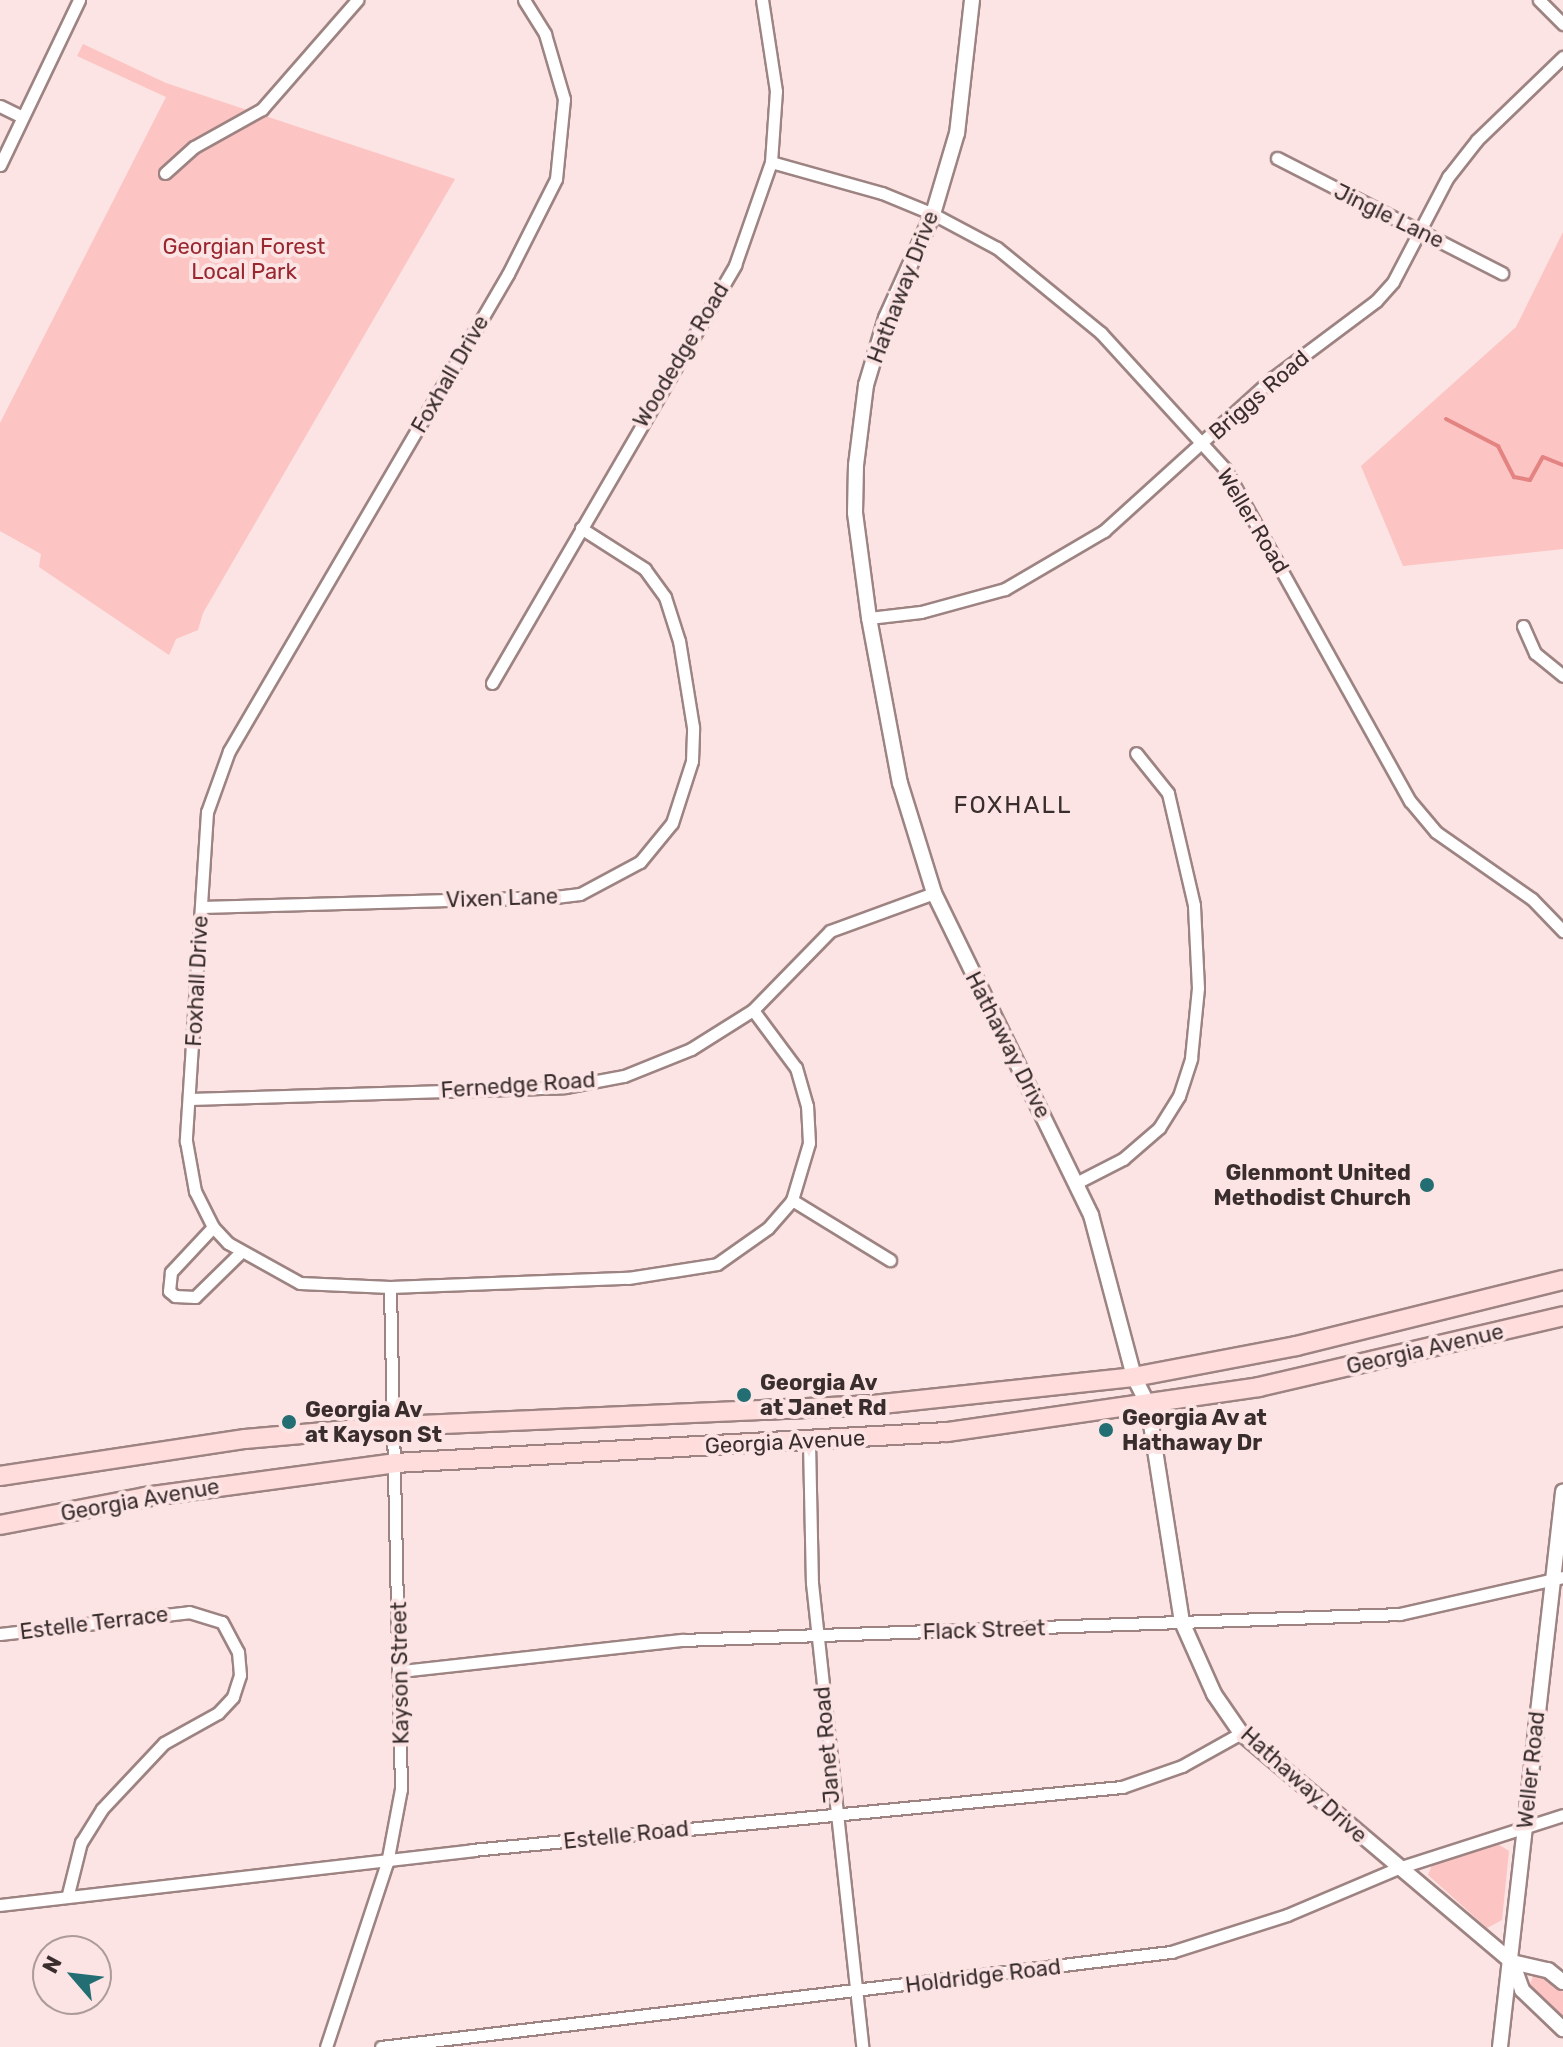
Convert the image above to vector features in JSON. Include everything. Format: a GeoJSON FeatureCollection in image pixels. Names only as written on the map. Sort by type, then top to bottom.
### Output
{"type":"FeatureCollection","features":[{"type":"Feature","properties":{"kind":"main road","name":"Georgia Avenue"},"geometry":{"type":"LineString","coordinates":[[0,1476],[245,1439],[395,1426],[872,1405],[1134,1377],[1296,1346],[1563,1280]]}},
{"type":"Feature","properties":{"kind":"main road","name":"Georgia Avenue"},"geometry":{"type":"LineString","coordinates":[[0,1525],[145,1497],[395,1463],[947,1432],[1148,1405],[1288,1381],[1563,1316]]}},
{"type":"Feature","properties":{"kind":"street"},"geometry":{"type":"LineString","coordinates":[[0,165],[79,0]]}},
{"type":"Feature","properties":{"kind":"street"},"geometry":{"type":"LineString","coordinates":[[165,173],[194,147],[262,109],[357,0]]}},
{"type":"Feature","properties":{"kind":"street","name":"Foxhall Drive"},"geometry":{"type":"LineString","coordinates":[[524,0],[545,34],[564,99],[556,179],[508,274],[229,751],[207,812],[188,1167],[213,1227],[241,1252],[300,1283],[390,1287],[691,1271],[738,1252],[792,1200],[809,1143],[807,1106],[796,1068],[753,1010]]}},
{"type":"Feature","properties":{"kind":"street","name":"Woodedge Road"},"geometry":{"type":"LineString","coordinates":[[492,683],[735,265],[771,162],[776,91],[762,0]]}},
{"type":"Feature","properties":{"kind":"street","name":"Hathaway Drive"},"geometry":{"type":"LineString","coordinates":[[972,0],[962,106],[933,214],[886,318],[866,385],[855,513],[869,618],[900,783],[934,893],[1078,1182],[1134,1377],[1148,1405],[1182,1622],[1214,1694],[1241,1733],[1398,1868],[1512,1962],[1548,1970],[1563,1982]]}},
{"type":"Feature","properties":{"kind":"street"},"geometry":{"type":"LineString","coordinates":[[1539,0],[1563,24]]}},
{"type":"Feature","properties":{"kind":"street","name":"Briggs Road"},"geometry":{"type":"LineString","coordinates":[[869,618],[969,601],[1046,569],[1104,531],[1273,378],[1376,301],[1393,282],[1448,177],[1477,140],[1563,57]]}},
{"type":"Feature","properties":{"kind":"street"},"geometry":{"type":"LineString","coordinates":[[0,106],[23,117]]}},
{"type":"Feature","properties":{"kind":"street","name":"Jingle Lane"},"geometry":{"type":"LineString","coordinates":[[1277,158],[1502,273]]}},
{"type":"Feature","properties":{"kind":"street","name":"Weller Road"},"geometry":{"type":"LineString","coordinates":[[771,162],[882,193],[933,214],[997,248],[1062,297],[1202,444],[1248,505],[1410,801],[1436,832],[1532,899],[1563,931]]}},
{"type":"Feature","properties":{"kind":"street","name":"Vixen Lane"},"geometry":{"type":"LineString","coordinates":[[201,907],[555,897],[580,894],[640,862],[672,823],[692,761],[693,727],[679,641],[665,597],[645,569],[581,528]]}},
{"type":"Feature","properties":{"kind":"street"},"geometry":{"type":"LineString","coordinates":[[1523,626],[1535,653],[1563,676]]}},
{"type":"Feature","properties":{"kind":"street"},"geometry":{"type":"LineString","coordinates":[[1078,1182],[1123,1159],[1159,1128],[1179,1096],[1191,1058],[1198,988],[1194,905],[1168,793],[1136,753]]}},
{"type":"Feature","properties":{"kind":"street","name":"Fernedge Road"},"geometry":{"type":"LineString","coordinates":[[190,1099],[565,1087],[624,1076],[691,1049],[753,1010],[830,931],[934,893]]}},
{"type":"Feature","properties":{"kind":"street"},"geometry":{"type":"LineString","coordinates":[[792,1200],[890,1260]]}},
{"type":"Feature","properties":{"kind":"street"},"geometry":{"type":"LineString","coordinates":[[213,1227],[171,1272],[169,1291],[175,1296],[195,1297],[241,1252]]}},
{"type":"Feature","properties":{"kind":"street","name":"Kayson Street"},"geometry":{"type":"LineString","coordinates":[[326,2047],[387,1863],[401,1789],[401,1671],[390,1287]]}},
{"type":"Feature","properties":{"kind":"street","name":"Janet Road"},"geometry":{"type":"LineString","coordinates":[[809,1442],[817,1636],[834,1815],[862,2047]]}},
{"type":"Feature","properties":{"kind":"street","name":"Weller Road"},"geometry":{"type":"LineString","coordinates":[[1500,2047],[1558,1579],[1563,1492]]}},
{"type":"Feature","properties":{"kind":"street","name":"Flack Street"},"geometry":{"type":"LineString","coordinates":[[401,1671],[682,1640],[1400,1614],[1558,1579]]}},
{"type":"Feature","properties":{"kind":"street","name":"Estelle Terrace"},"geometry":{"type":"LineString","coordinates":[[0,1634],[189,1612],[222,1622],[238,1652],[240,1675],[233,1697],[218,1713],[164,1743],[102,1809],[81,1842],[68,1894]]}},
{"type":"Feature","properties":{"kind":"street","name":"Estelle Road"},"geometry":{"type":"LineString","coordinates":[[0,1905],[68,1894],[1122,1787],[1182,1766],[1241,1733]]}},
{"type":"Feature","properties":{"kind":"street","name":"Holdridge Road"},"geometry":{"type":"LineString","coordinates":[[381,2047],[855,1993],[1171,1952],[1287,1915],[1398,1868],[1563,1815]]}},
{"type":"Feature","properties":{"kind":"street","name":"Hathaway Drive"},"geometry":{"type":"LineString","coordinates":[[1512,1962],[1522,1990],[1563,2029]]}},
{"type":"Feature","properties":{"kind":"green space","name":"Georgian Forest Local Park"},"geometry":{"type":"Polygon","coordinates":[[[83,44],[166,83],[455,179],[203,613],[198,630],[176,639],[169,655],[39,567],[41,554],[0,531],[0,423],[166,97],[77,56],[83,44]]]}},
{"type":"Feature","properties":{"kind":"green space"},"geometry":{"type":"Polygon","coordinates":[[[1563,232],[1563,549],[1403,566],[1361,466],[1516,327],[1563,232]]]}},
{"type":"Feature","properties":{"kind":"green space"},"geometry":{"type":"Polygon","coordinates":[[[1498,1844],[1509,1851],[1502,1920],[1487,1928],[1428,1875],[1432,1865],[1498,1844]]]}},
{"type":"Feature","properties":{"kind":"green space"},"geometry":{"type":"Polygon","coordinates":[[[1535,1971],[1563,1992],[1563,2019],[1529,1987],[1535,1971]]]}},
{"type":"Feature","properties":{"kind":"waterway"},"geometry":{"type":"LineString","coordinates":[[1446,419],[1498,446],[1514,477],[1530,480],[1543,457],[1563,465]]}},
{"type":"Feature","properties":{"kind":"place","name":"Glenmont United Methodist Church"},"geometry":{"type":"Point","coordinates":[1427,1185]}},
{"type":"Feature","properties":{"kind":"place","name":"Georgia Av at Janet Rd"},"geometry":{"type":"Point","coordinates":[744,1395]}},
{"type":"Feature","properties":{"kind":"place","name":"Georgia Av at Kayson St"},"geometry":{"type":"Point","coordinates":[289,1422]}},
{"type":"Feature","properties":{"kind":"place","name":"Georgia Av at Hathaway Dr"},"geometry":{"type":"Point","coordinates":[1106,1430]}},
{"type":"Feature","properties":{"kind":"district","name":"FOXHALL"},"geometry":{"type":"Point","coordinates":[1013,806]}}]}
